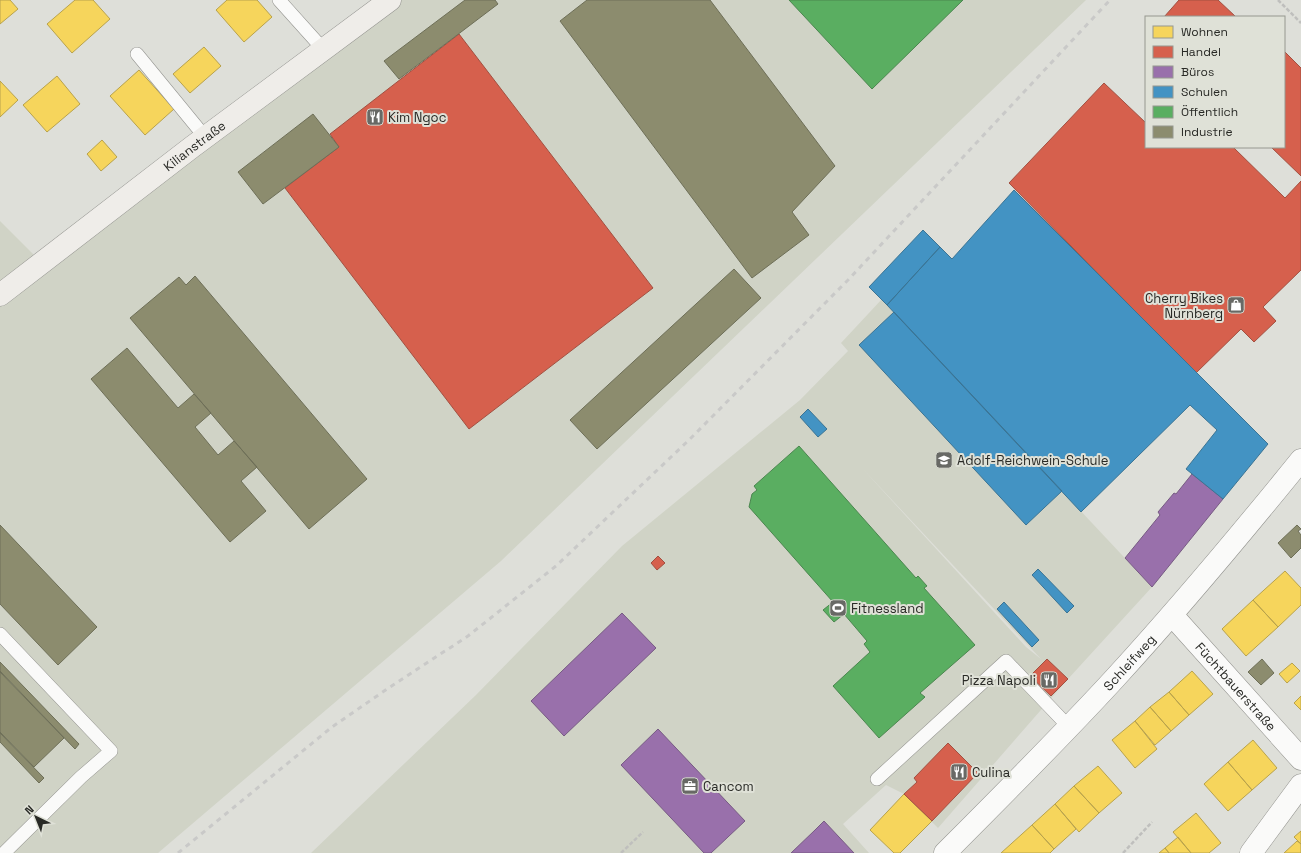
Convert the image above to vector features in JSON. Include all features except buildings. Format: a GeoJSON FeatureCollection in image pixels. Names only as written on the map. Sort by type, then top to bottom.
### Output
{"type":"FeatureCollection","features":[{"type":"Feature","properties":{"kind":"main road","name":"Kilianstraße"},"geometry":{"type":"LineString","coordinates":[[0,295],[205,137],[390,0]]}},
{"type":"Feature","properties":{"kind":"street","name":"Schleifweg"},"geometry":{"type":"LineString","coordinates":[[945,853],[1069,727],[1172,615],[1254,519],[1301,460]]}},
{"type":"Feature","properties":{"kind":"street","name":"Füchtbauerstraße"},"geometry":{"type":"LineString","coordinates":[[1172,615],[1301,758]]}},
{"type":"Feature","properties":{"kind":"street"},"geometry":{"type":"LineString","coordinates":[[1251,853],[1301,785]]}},
{"type":"Feature","properties":{"kind":"lane"},"geometry":{"type":"LineString","coordinates":[[279,0],[323,49]]}},
{"type":"Feature","properties":{"kind":"lane"},"geometry":{"type":"LineString","coordinates":[[137,54],[205,137]]}},
{"type":"Feature","properties":{"kind":"lane"},"geometry":{"type":"LineString","coordinates":[[0,634],[111,751],[81,777],[4,853]]}},
{"type":"Feature","properties":{"kind":"lane"},"geometry":{"type":"LineString","coordinates":[[877,779],[1006,661],[1069,727]]}},
{"type":"Feature","properties":{"kind":"path"},"geometry":{"type":"LineString","coordinates":[[1278,0],[1301,23]]}},
{"type":"Feature","properties":{"kind":"path"},"geometry":{"type":"LineString","coordinates":[[1123,853],[1152,822]]}},
{"type":"Feature","properties":{"kind":"path"},"geometry":{"type":"LineString","coordinates":[[621,853],[643,832]]}},
{"type":"Feature","properties":{"kind":"shaded area"},"geometry":{"type":"Polygon","coordinates":[[[395,0],[1086,0],[501,561],[158,853],[0,853],[0,221],[34,255],[395,0]]]}},
{"type":"Feature","properties":{"kind":"shaded area"},"geometry":{"type":"Polygon","coordinates":[[[882,299],[1152,587],[1068,679],[938,828],[904,794],[886,785],[843,824],[869,853],[311,853],[476,695],[622,546],[800,400],[848,351],[841,343],[882,299]],[[862,468],[1026,647],[1041,659],[862,468]]]}},
{"type":"Feature","properties":{"kind":"railway"},"geometry":{"type":"LineString","coordinates":[[178,853],[332,727],[468,636],[556,566],[689,440],[848,280],[1110,0]]}},
{"type":"Feature","properties":{"kind":"place","name":"Kim Ngoc"},"geometry":{"type":"Point","coordinates":[375,117]}},
{"type":"Feature","properties":{"kind":"place","name":"Cherry Bikes Nürnberg"},"geometry":{"type":"Point","coordinates":[1236,305]}},
{"type":"Feature","properties":{"kind":"place","name":"Adolf-Reichwein-Schule"},"geometry":{"type":"Point","coordinates":[944,460]}},
{"type":"Feature","properties":{"kind":"place","name":"Fitnessland"},"geometry":{"type":"Point","coordinates":[838,608]}},
{"type":"Feature","properties":{"kind":"place","name":"Pizza Napoli"},"geometry":{"type":"Point","coordinates":[1049,680]}},
{"type":"Feature","properties":{"kind":"place","name":"Culina"},"geometry":{"type":"Point","coordinates":[959,772]}},
{"type":"Feature","properties":{"kind":"place","name":"Cancom"},"geometry":{"type":"Point","coordinates":[690,786]}}]}
